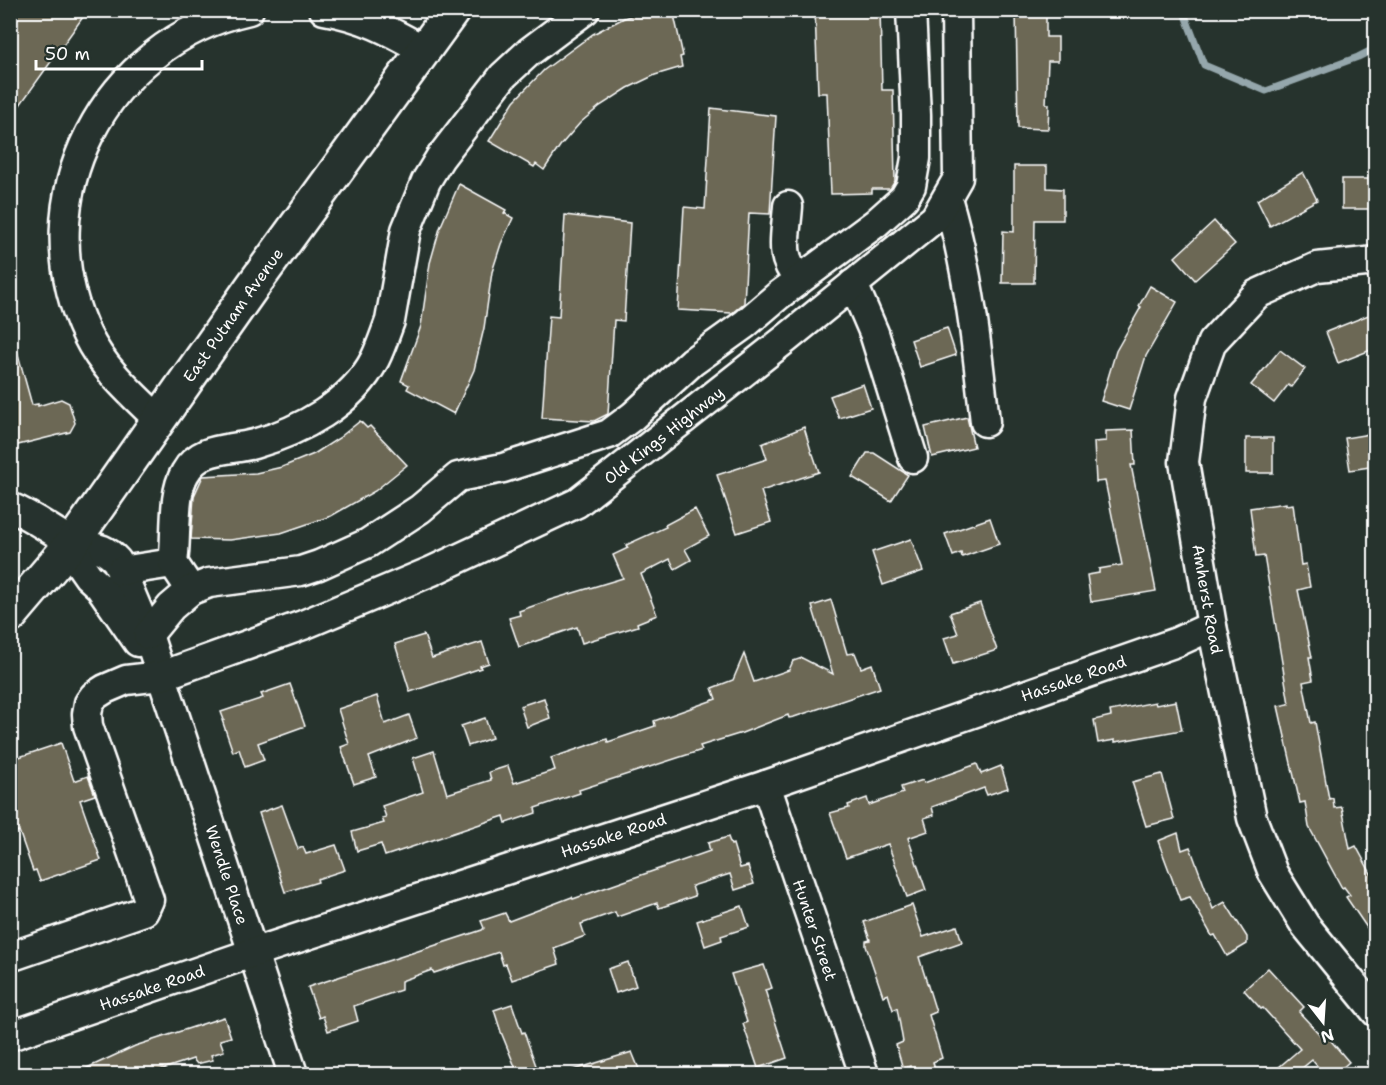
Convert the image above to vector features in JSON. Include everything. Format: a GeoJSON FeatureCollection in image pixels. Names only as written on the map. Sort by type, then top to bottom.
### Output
{"type":"FeatureCollection","features":[{"type":"Feature","properties":{"kind":"main road","name":"East Putnam Avenue"},"geometry":{"type":"LineString","coordinates":[[10,616],[73,542],[252,287],[453,10]]}},
{"type":"Feature","properties":{"kind":"street"},"geometry":{"type":"LineString","coordinates":[[160,420],[118,381],[104,363],[87,336],[75,308],[66,272],[65,225],[69,187],[90,130],[121,85],[140,66],[157,51],[202,25],[227,15],[249,10]]}},
{"type":"Feature","properties":{"kind":"street"},"geometry":{"type":"LineString","coordinates":[[324,10],[356,17],[383,27],[424,50]]}},
{"type":"Feature","properties":{"kind":"street"},"geometry":{"type":"LineString","coordinates":[[191,590],[173,563],[177,499],[184,473],[206,453],[216,449],[251,445],[313,420],[332,407],[359,382],[375,360],[390,321],[406,230],[426,181],[440,158],[503,76],[529,52],[585,10]]}},
{"type":"Feature","properties":{"kind":"street"},"geometry":{"type":"LineString","coordinates":[[148,635],[171,607],[191,590],[209,583],[301,571],[319,565],[368,543],[420,509],[458,477],[502,468],[609,434],[633,416],[692,362],[876,223],[904,198],[911,186],[916,158],[911,10]]}},
{"type":"Feature","properties":{"kind":"street","name":"Old Kings Highway"},"geometry":{"type":"LineString","coordinates":[[10,957],[144,911],[149,900],[92,738],[87,714],[89,703],[94,696],[105,688],[126,680],[161,676],[303,625],[432,571],[577,503],[935,218],[958,178],[956,10]]}},
{"type":"Feature","properties":{"kind":"street"},"geometry":{"type":"LineString","coordinates":[[947,198],[959,239],[974,316],[985,422]]}},
{"type":"Feature","properties":{"kind":"street"},"geometry":{"type":"LineString","coordinates":[[788,206],[785,255],[789,268],[799,280]]}},
{"type":"Feature","properties":{"kind":"street","name":"Amherst Road"},"geometry":{"type":"LineString","coordinates":[[1376,261],[1317,267],[1257,294],[1212,342],[1192,398],[1184,462],[1212,626],[1252,818],[1273,873],[1305,925],[1376,1012]]}},
{"type":"Feature","properties":{"kind":"street"},"geometry":{"type":"LineString","coordinates":[[853,284],[874,333],[913,458]]}},
{"type":"Feature","properties":{"kind":"street"},"geometry":{"type":"LineString","coordinates":[[10,507],[73,542]]}},
{"type":"Feature","properties":{"kind":"street","name":"Wendle Place"},"geometry":{"type":"LineString","coordinates":[[161,676],[100,587],[81,566],[73,542],[96,546],[108,552],[117,561],[148,635],[293,1074]]}},
{"type":"Feature","properties":{"kind":"street"},"geometry":{"type":"LineString","coordinates":[[121,571],[173,563]]}},
{"type":"Feature","properties":{"kind":"street","name":"Hassake Road"},"geometry":{"type":"LineString","coordinates":[[10,1036],[252,953],[766,785],[1177,642],[1212,626]]}},
{"type":"Feature","properties":{"kind":"street","name":"Hunter Street"},"geometry":{"type":"LineString","coordinates":[[766,785],[864,1074]]}},
{"type":"Feature","properties":{"kind":"building"},"geometry":{"type":"Polygon","coordinates":[[[10,10],[88,10],[10,119],[10,10]]]}},
{"type":"Feature","properties":{"kind":"building"},"geometry":{"type":"Polygon","coordinates":[[[648,10],[673,10],[683,56],[680,57],[682,67],[655,75],[628,88],[600,106],[580,123],[560,146],[544,170],[536,164],[534,167],[489,141],[514,101],[544,70],[593,34],[624,18],[648,10]]]}},
{"type":"Feature","properties":{"kind":"building"},"geometry":{"type":"Polygon","coordinates":[[[815,10],[880,10],[882,90],[893,90],[895,181],[890,189],[872,189],[872,193],[831,194],[827,93],[818,93],[815,10]]]}},
{"type":"Feature","properties":{"kind":"building"},"geometry":{"type":"Polygon","coordinates":[[[1016,10],[1046,10],[1046,37],[1058,37],[1058,61],[1048,61],[1046,104],[1049,104],[1048,129],[1018,128],[1016,10]]]}},
{"type":"Feature","properties":{"kind":"building"},"geometry":{"type":"Polygon","coordinates":[[[711,108],[776,116],[770,214],[749,213],[744,303],[732,313],[678,310],[684,207],[705,209],[711,108]]]}},
{"type":"Feature","properties":{"kind":"building"},"geometry":{"type":"Polygon","coordinates":[[[1014,166],[1047,166],[1047,188],[1063,189],[1063,220],[1035,220],[1034,283],[1002,283],[1003,231],[1014,232],[1014,166]]]}},
{"type":"Feature","properties":{"kind":"building"},"geometry":{"type":"Polygon","coordinates":[[[1303,172],[1317,200],[1270,226],[1257,200],[1303,172]]]}},
{"type":"Feature","properties":{"kind":"building"},"geometry":{"type":"Polygon","coordinates":[[[1342,179],[1376,179],[1376,209],[1342,209],[1342,179]]]}},
{"type":"Feature","properties":{"kind":"building"},"geometry":{"type":"Polygon","coordinates":[[[459,184],[506,210],[504,213],[513,218],[492,272],[484,328],[474,370],[454,414],[407,389],[409,385],[401,381],[421,326],[430,263],[440,228],[459,184]]]}},
{"type":"Feature","properties":{"kind":"building"},"geometry":{"type":"Polygon","coordinates":[[[565,215],[630,223],[624,321],[614,320],[608,414],[594,421],[542,418],[549,316],[559,317],[565,215]]]}},
{"type":"Feature","properties":{"kind":"building"},"geometry":{"type":"Polygon","coordinates":[[[1214,221],[1235,244],[1195,280],[1175,257],[1214,221]]]}},
{"type":"Feature","properties":{"kind":"building"},"geometry":{"type":"Polygon","coordinates":[[[1150,286],[1177,302],[1146,356],[1129,410],[1101,401],[1116,351],[1150,286]]]}},
{"type":"Feature","properties":{"kind":"building"},"geometry":{"type":"Polygon","coordinates":[[[1376,312],[1376,348],[1338,363],[1326,332],[1376,312]]]}},
{"type":"Feature","properties":{"kind":"building"},"geometry":{"type":"Polygon","coordinates":[[[947,328],[956,355],[920,367],[911,340],[947,328]]]}},
{"type":"Feature","properties":{"kind":"building"},"geometry":{"type":"Polygon","coordinates":[[[16,347],[32,405],[38,404],[38,406],[61,399],[69,403],[75,423],[70,432],[10,447],[10,348],[16,347]]]}},
{"type":"Feature","properties":{"kind":"building"},"geometry":{"type":"Polygon","coordinates":[[[1280,350],[1305,369],[1274,403],[1251,385],[1280,350]]]}},
{"type":"Feature","properties":{"kind":"building"},"geometry":{"type":"Polygon","coordinates":[[[863,384],[871,408],[839,418],[830,396],[863,384]]]}},
{"type":"Feature","properties":{"kind":"building"},"geometry":{"type":"Polygon","coordinates":[[[967,417],[974,447],[932,457],[925,427],[967,417]]]}},
{"type":"Feature","properties":{"kind":"building"},"geometry":{"type":"Polygon","coordinates":[[[360,421],[367,428],[370,426],[407,465],[375,491],[331,516],[281,533],[230,540],[191,539],[194,496],[203,476],[256,473],[282,467],[314,454],[360,421]]]}},
{"type":"Feature","properties":{"kind":"building"},"geometry":{"type":"Polygon","coordinates":[[[804,427],[819,472],[761,491],[771,522],[737,533],[717,475],[767,459],[762,444],[804,427]]]}},
{"type":"Feature","properties":{"kind":"building"},"geometry":{"type":"Polygon","coordinates":[[[1133,430],[1135,465],[1131,465],[1156,591],[1091,602],[1087,575],[1099,573],[1099,569],[1122,565],[1105,481],[1096,482],[1094,442],[1106,441],[1106,431],[1133,430]]]}},
{"type":"Feature","properties":{"kind":"building"},"geometry":{"type":"Polygon","coordinates":[[[1376,433],[1376,466],[1350,470],[1345,438],[1376,433]]]}},
{"type":"Feature","properties":{"kind":"building"},"geometry":{"type":"Polygon","coordinates":[[[1246,438],[1273,438],[1273,473],[1246,473],[1246,438]]]}},
{"type":"Feature","properties":{"kind":"building"},"geometry":{"type":"Polygon","coordinates":[[[867,453],[874,453],[908,475],[891,501],[852,477],[867,453]]]}},
{"type":"Feature","properties":{"kind":"building"},"geometry":{"type":"Polygon","coordinates":[[[1286,503],[1286,505],[1293,504],[1301,565],[1306,564],[1310,587],[1298,590],[1312,657],[1309,657],[1313,680],[1303,682],[1311,723],[1315,722],[1329,799],[1333,798],[1334,808],[1342,807],[1350,849],[1356,846],[1376,883],[1376,941],[1346,897],[1350,895],[1344,887],[1342,888],[1309,827],[1305,802],[1300,803],[1278,706],[1289,704],[1264,556],[1256,557],[1250,508],[1286,503]]]}},
{"type":"Feature","properties":{"kind":"building"},"geometry":{"type":"Polygon","coordinates":[[[695,509],[709,536],[685,549],[691,560],[675,569],[670,559],[641,574],[657,615],[637,623],[638,626],[582,643],[577,627],[519,647],[509,618],[520,615],[519,611],[550,600],[623,578],[613,555],[628,548],[626,545],[666,527],[665,525],[695,509]]]}},
{"type":"Feature","properties":{"kind":"building"},"geometry":{"type":"Polygon","coordinates":[[[990,518],[999,544],[962,557],[961,553],[953,556],[945,534],[990,518]]]}},
{"type":"Feature","properties":{"kind":"building"},"geometry":{"type":"Polygon","coordinates":[[[911,539],[923,571],[883,585],[872,552],[911,539]]]}},
{"type":"Feature","properties":{"kind":"building"},"geometry":{"type":"Polygon","coordinates":[[[831,600],[847,654],[855,653],[861,668],[872,664],[880,688],[794,717],[789,718],[788,715],[700,746],[702,750],[579,790],[580,793],[535,808],[536,813],[506,823],[504,816],[385,856],[381,844],[357,851],[352,832],[384,823],[382,818],[386,817],[382,806],[423,792],[413,758],[434,751],[447,794],[491,780],[489,772],[508,766],[514,783],[555,770],[551,758],[655,726],[654,721],[716,699],[712,688],[733,680],[744,654],[754,682],[789,670],[793,661],[802,658],[833,674],[812,606],[831,600]]]}},
{"type":"Feature","properties":{"kind":"building"},"geometry":{"type":"Polygon","coordinates":[[[980,603],[997,650],[953,664],[944,638],[958,634],[950,613],[980,603]]]}},
{"type":"Feature","properties":{"kind":"building"},"geometry":{"type":"Polygon","coordinates":[[[424,635],[432,658],[482,642],[489,663],[480,666],[481,668],[410,692],[395,644],[424,635]]]}},
{"type":"Feature","properties":{"kind":"building"},"geometry":{"type":"Polygon","coordinates":[[[290,684],[305,726],[258,743],[264,760],[245,767],[239,749],[233,752],[221,712],[263,698],[261,694],[290,684]]]}},
{"type":"Feature","properties":{"kind":"building"},"geometry":{"type":"Polygon","coordinates":[[[377,696],[385,724],[409,715],[417,738],[369,757],[376,777],[354,784],[341,747],[349,744],[338,709],[377,696]]]}},
{"type":"Feature","properties":{"kind":"building"},"geometry":{"type":"Polygon","coordinates":[[[544,698],[550,718],[527,727],[520,706],[544,698]]]}},
{"type":"Feature","properties":{"kind":"building"},"geometry":{"type":"Polygon","coordinates":[[[1176,701],[1182,730],[1098,743],[1094,720],[1111,716],[1110,711],[1155,702],[1156,705],[1176,701]]]}},
{"type":"Feature","properties":{"kind":"building"},"geometry":{"type":"Polygon","coordinates":[[[485,718],[492,738],[468,746],[461,726],[485,718]]]}},
{"type":"Feature","properties":{"kind":"building"},"geometry":{"type":"Polygon","coordinates":[[[61,743],[74,781],[88,776],[95,795],[80,800],[101,860],[40,881],[36,870],[33,871],[19,831],[10,834],[10,760],[61,743]]]}},
{"type":"Feature","properties":{"kind":"building"},"geometry":{"type":"Polygon","coordinates":[[[977,764],[981,774],[1001,766],[1008,788],[987,795],[984,788],[932,807],[934,815],[924,818],[928,831],[908,838],[926,890],[907,897],[888,844],[846,858],[830,813],[849,808],[848,805],[867,798],[869,805],[903,793],[901,787],[923,780],[924,783],[977,764]]]}},
{"type":"Feature","properties":{"kind":"building"},"geometry":{"type":"Polygon","coordinates":[[[1162,774],[1174,819],[1146,826],[1132,782],[1162,774]]]}},
{"type":"Feature","properties":{"kind":"building"},"geometry":{"type":"Polygon","coordinates":[[[282,805],[298,849],[303,847],[306,854],[336,845],[345,870],[317,879],[318,882],[285,892],[259,813],[282,805]]]}},
{"type":"Feature","properties":{"kind":"building"},"geometry":{"type":"Polygon","coordinates":[[[1178,833],[1182,850],[1190,847],[1213,909],[1225,902],[1247,937],[1247,944],[1227,956],[1215,935],[1212,936],[1190,897],[1180,900],[1158,841],[1178,833]]]}},
{"type":"Feature","properties":{"kind":"building"},"geometry":{"type":"Polygon","coordinates":[[[728,837],[731,845],[733,844],[740,868],[748,866],[754,884],[735,890],[730,874],[692,886],[695,896],[659,908],[657,903],[617,917],[615,912],[581,924],[585,936],[554,948],[559,964],[512,980],[506,964],[503,965],[499,952],[401,981],[401,990],[354,1006],[358,1021],[328,1031],[323,1016],[319,1018],[308,987],[482,930],[484,928],[481,921],[505,913],[509,921],[572,897],[573,899],[710,851],[708,843],[728,837]]]}},
{"type":"Feature","properties":{"kind":"building"},"geometry":{"type":"Polygon","coordinates":[[[912,905],[923,937],[957,926],[962,942],[919,957],[936,1012],[929,1015],[942,1058],[933,1062],[936,1074],[912,1074],[910,1066],[903,1069],[896,1045],[903,1042],[897,1008],[893,1010],[888,994],[883,996],[866,946],[866,941],[870,940],[864,922],[912,905]]]}},
{"type":"Feature","properties":{"kind":"building"},"geometry":{"type":"Polygon","coordinates":[[[742,906],[749,927],[721,936],[722,940],[705,946],[697,921],[742,906]]]}},
{"type":"Feature","properties":{"kind":"building"},"geometry":{"type":"Polygon","coordinates":[[[628,962],[636,986],[616,993],[608,969],[628,962]]]}},
{"type":"Feature","properties":{"kind":"building"},"geometry":{"type":"Polygon","coordinates":[[[764,965],[772,988],[765,990],[787,1058],[758,1068],[743,1024],[747,1022],[731,974],[764,965]]]}},
{"type":"Feature","properties":{"kind":"building"},"geometry":{"type":"Polygon","coordinates":[[[1268,968],[1304,1007],[1299,1012],[1323,1038],[1326,1035],[1349,1062],[1335,1074],[1324,1074],[1312,1060],[1295,1074],[1272,1073],[1300,1049],[1244,990],[1268,968]]]}},
{"type":"Feature","properties":{"kind":"building"},"geometry":{"type":"Polygon","coordinates":[[[512,1004],[539,1074],[518,1074],[501,1032],[494,1010],[512,1004]]]}},
{"type":"Feature","properties":{"kind":"building"},"geometry":{"type":"Polygon","coordinates":[[[224,1017],[231,1037],[220,1040],[224,1051],[211,1055],[213,1060],[197,1064],[193,1059],[148,1074],[74,1074],[135,1046],[224,1017]]]}},
{"type":"Feature","properties":{"kind":"building"},"geometry":{"type":"Polygon","coordinates":[[[632,1052],[641,1074],[574,1074],[573,1070],[632,1052]]]}},
{"type":"Feature","properties":{"kind":"waterway"},"geometry":{"type":"LineString","coordinates":[[1183,10],[1204,65],[1266,91],[1358,57],[1376,48]]}}]}
